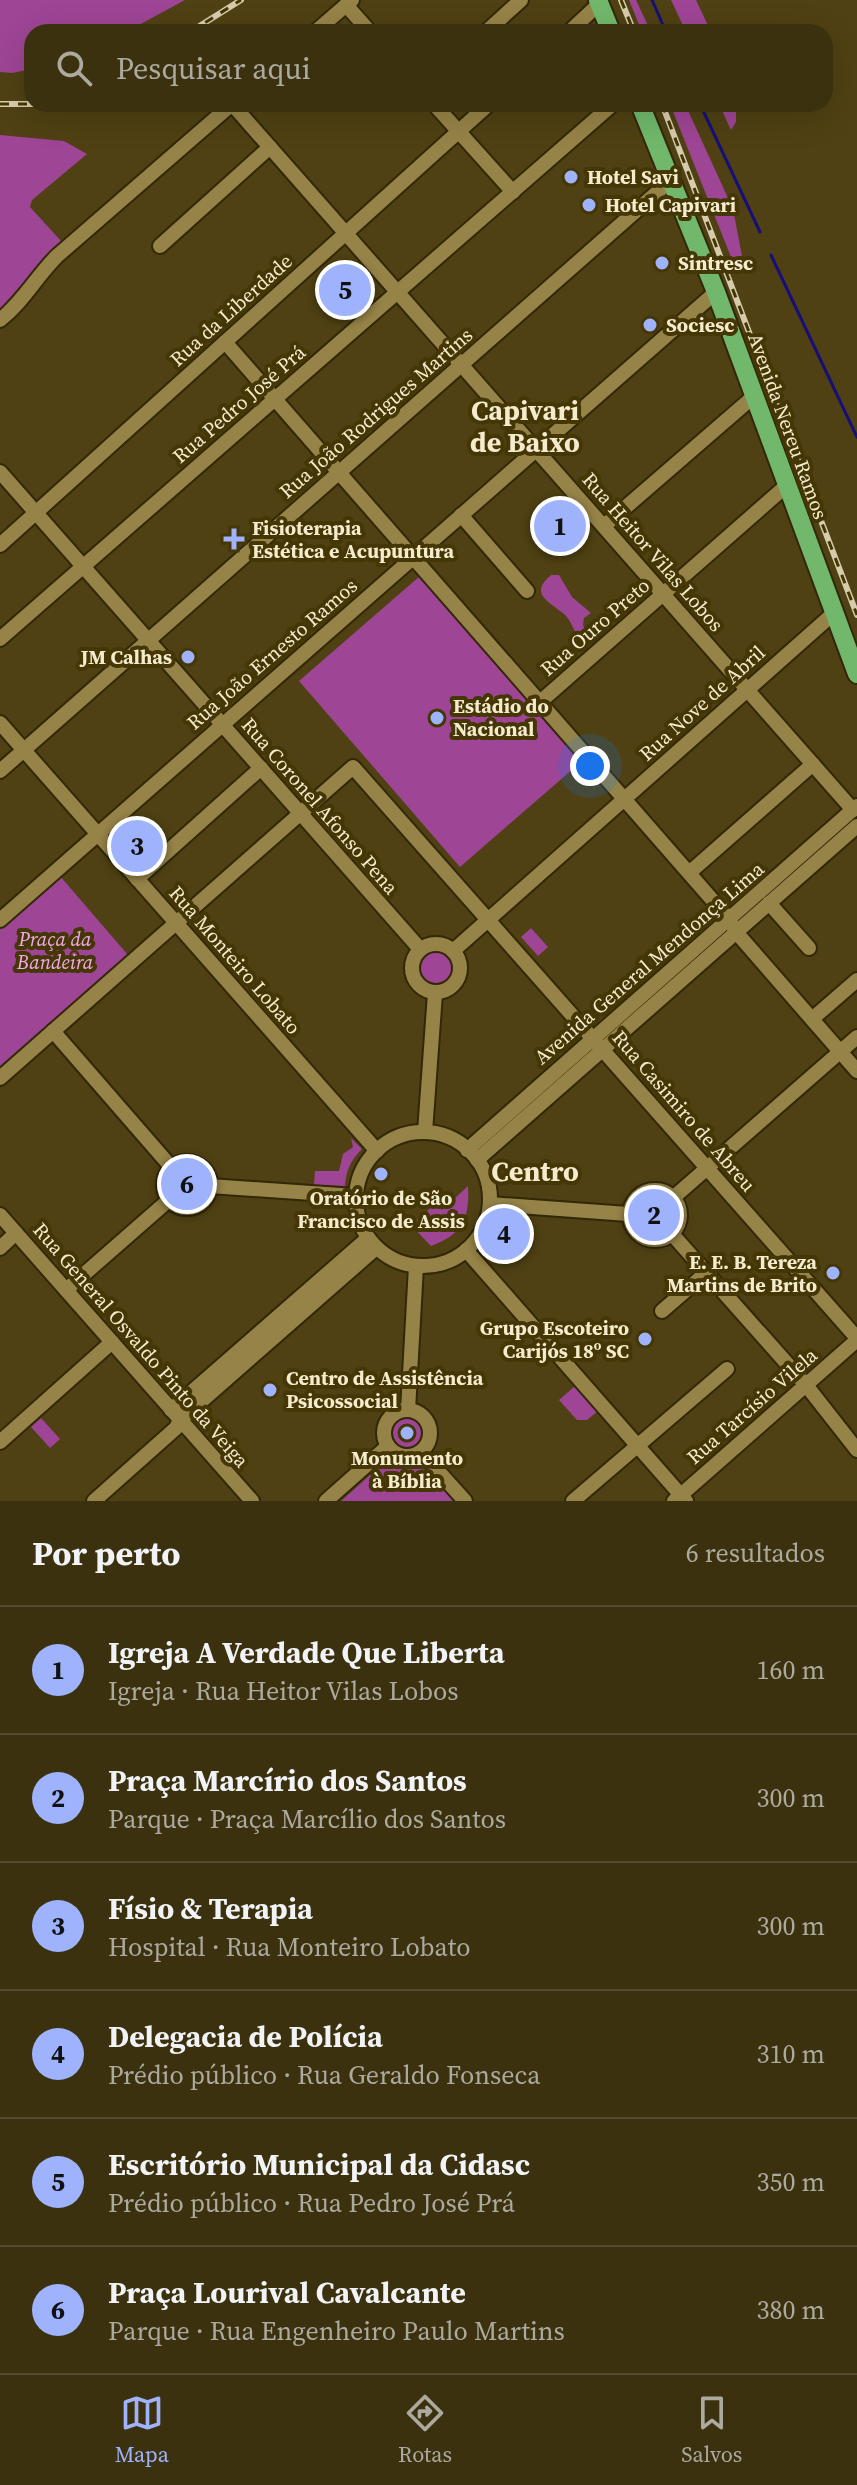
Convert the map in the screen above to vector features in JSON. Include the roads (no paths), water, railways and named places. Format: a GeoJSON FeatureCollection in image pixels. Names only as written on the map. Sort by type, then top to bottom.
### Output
{"type":"FeatureCollection","features":[{"type":"Feature","properties":{"kind":"main road"},"geometry":{"type":"LineString","coordinates":[[599,2],[608,24]]}},
{"type":"Feature","properties":{"kind":"main road","name":"Avenida Nereu Ramos"},"geometry":{"type":"LineString","coordinates":[[643,112],[716,292],[857,674]]}},
{"type":"Feature","properties":{"kind":"street"},"geometry":{"type":"LineString","coordinates":[[495,24],[521,0]]}},
{"type":"Feature","properties":{"kind":"street"},"geometry":{"type":"LineString","coordinates":[[324,24],[349,2],[364,24]]}},
{"type":"Feature","properties":{"kind":"street"},"geometry":{"type":"LineString","coordinates":[[577,24],[599,2]]}},
{"type":"Feature","properties":{"kind":"street"},"geometry":{"type":"LineString","coordinates":[[0,320],[22,301],[57,256],[223,112]]}},
{"type":"Feature","properties":{"kind":"street","name":"Rua Heitor Vilas Lobos"},"geometry":{"type":"LineString","coordinates":[[239,112],[855,808]]}},
{"type":"Feature","properties":{"kind":"street"},"geometry":{"type":"LineString","coordinates":[[441,112],[513,192]]}},
{"type":"Feature","properties":{"kind":"street","name":"Rua da Liberdade"},"geometry":{"type":"LineString","coordinates":[[0,545],[480,112]]}},
{"type":"Feature","properties":{"kind":"street","name":"Rua Pedro José Prá"},"geometry":{"type":"LineString","coordinates":[[0,639],[604,112]]}},
{"type":"Feature","properties":{"kind":"street"},"geometry":{"type":"LineString","coordinates":[[160,246],[270,147]]}},
{"type":"Feature","properties":{"kind":"street","name":"Rua João Rodrigues Martins"},"geometry":{"type":"LineString","coordinates":[[0,771],[670,181]]}},
{"type":"Feature","properties":{"kind":"street","name":"Rua João Ernesto Ramos"},"geometry":{"type":"LineString","coordinates":[[0,920],[716,292]]}},
{"type":"Feature","properties":{"kind":"street"},"geometry":{"type":"LineString","coordinates":[[225,342],[689,873],[857,1071]]}},
{"type":"Feature","properties":{"kind":"street"},"geometry":{"type":"LineString","coordinates":[[604,526],[753,397]]}},
{"type":"Feature","properties":{"kind":"street","name":"Rua Coronel Afonso Pena"},"geometry":{"type":"LineString","coordinates":[[0,472],[420,949]]}},
{"type":"Feature","properties":{"kind":"street","name":"Rua Ouro Preto"},"geometry":{"type":"LineString","coordinates":[[540,702],[786,486]]}},
{"type":"Feature","properties":{"kind":"street"},"geometry":{"type":"LineString","coordinates":[[461,515],[527,591]]}},
{"type":"Feature","properties":{"kind":"street","name":"Rua Nove de Abril"},"geometry":{"type":"LineString","coordinates":[[453,951],[834,613]]}},
{"type":"Feature","properties":{"kind":"street","name":"Rua Monteiro Lobato"},"geometry":{"type":"LineString","coordinates":[[0,723],[377,1151]]}},
{"type":"Feature","properties":{"kind":"street"},"geometry":{"type":"LineString","coordinates":[[689,873],[813,764]]}},
{"type":"Feature","properties":{"kind":"street","name":"Rua Casimiro de Abreu"},"geometry":{"type":"LineString","coordinates":[[301,813],[353,767],[857,1339]]}},
{"type":"Feature","properties":{"kind":"street"},"geometry":{"type":"LineString","coordinates":[[137,879],[261,768]]}},
{"type":"Feature","properties":{"kind":"street","name":"Avenida General Mendonça Lima"},"geometry":{"type":"LineString","coordinates":[[472,1155],[733,926],[855,808]]}},
{"type":"Feature","properties":{"kind":"street"},"geometry":{"type":"LineString","coordinates":[[0,1078],[301,813]]}},
{"type":"Feature","properties":{"kind":"street","name":"Avenida General Mendonça Lima"},"geometry":{"type":"LineString","coordinates":[[733,926],[769,903],[857,826]]}},
{"type":"Feature","properties":{"kind":"street"},"geometry":{"type":"LineString","coordinates":[[769,903],[809,948]]}},
{"type":"Feature","properties":{"kind":"street"},"geometry":{"type":"LineString","coordinates":[[434,944],[453,951],[460,965],[457,980],[447,990],[435,993],[423,989],[413,977],[413,961],[420,949],[434,944]]}},
{"type":"Feature","properties":{"kind":"street"},"geometry":{"type":"LineString","coordinates":[[812,1019],[857,980]]}},
{"type":"Feature","properties":{"kind":"street"},"geometry":{"type":"LineString","coordinates":[[425,1132],[435,993]]}},
{"type":"Feature","properties":{"kind":"street"},"geometry":{"type":"LineString","coordinates":[[53,1031],[172,1168]]}},
{"type":"Feature","properties":{"kind":"street"},"geometry":{"type":"LineString","coordinates":[[674,1197],[857,1037]]}},
{"type":"Feature","properties":{"kind":"street"},"geometry":{"type":"LineString","coordinates":[[425,1132],[457,1141],[472,1155],[485,1173],[490,1204],[479,1237],[466,1250],[451,1260],[432,1266],[416,1266],[390,1258],[372,1243],[361,1227],[355,1196],[364,1169],[377,1151],[392,1141],[425,1132]]}},
{"type":"Feature","properties":{"kind":"street"},"geometry":{"type":"LineString","coordinates":[[184,1162],[197,1164],[207,1173],[210,1186],[205,1199],[194,1207],[180,1206],[170,1199],[165,1183],[172,1168],[184,1162]]}},
{"type":"Feature","properties":{"kind":"street"},"geometry":{"type":"LineString","coordinates":[[210,1186],[355,1196]]}},
{"type":"Feature","properties":{"kind":"street"},"geometry":{"type":"LineString","coordinates":[[649,1190],[666,1191],[674,1197],[680,1215],[672,1234],[656,1240],[635,1231],[628,1214],[634,1199],[649,1190]]}},
{"type":"Feature","properties":{"kind":"street"},"geometry":{"type":"LineString","coordinates":[[66,1290],[170,1199]]}},
{"type":"Feature","properties":{"kind":"street"},"geometry":{"type":"LineString","coordinates":[[490,1204],[628,1214]]}},
{"type":"Feature","properties":{"kind":"street","name":"Rua General Osvaldo Pinto da Veiga"},"geometry":{"type":"LineString","coordinates":[[0,1215],[252,1501]]}},
{"type":"Feature","properties":{"kind":"street"},"geometry":{"type":"LineString","coordinates":[[0,1248],[16,1233]]}},
{"type":"Feature","properties":{"kind":"street"},"geometry":{"type":"LineString","coordinates":[[672,1234],[806,1385],[857,1450]]}},
{"type":"Feature","properties":{"kind":"street"},"geometry":{"type":"LineString","coordinates":[[94,1501],[176,1428],[176,1415],[372,1243]]}},
{"type":"Feature","properties":{"kind":"street"},"geometry":{"type":"LineString","coordinates":[[466,1250],[680,1499]]}},
{"type":"Feature","properties":{"kind":"street"},"geometry":{"type":"LineString","coordinates":[[408,1410],[416,1266]]}},
{"type":"Feature","properties":{"kind":"street"},"geometry":{"type":"LineString","coordinates":[[662,1311],[706,1273]]}},
{"type":"Feature","properties":{"kind":"street","name":"Rua Tarcísio Vilela"},"geometry":{"type":"LineString","coordinates":[[680,1499],[857,1339]]}},
{"type":"Feature","properties":{"kind":"street"},"geometry":{"type":"LineString","coordinates":[[0,1442],[112,1342]]}},
{"type":"Feature","properties":{"kind":"street"},"geometry":{"type":"LineString","coordinates":[[573,1501],[727,1369]]}},
{"type":"Feature","properties":{"kind":"street"},"geometry":{"type":"LineString","coordinates":[[408,1410],[421,1415],[429,1426],[429,1440],[421,1452],[407,1456],[393,1452],[383,1432],[394,1414],[408,1410]]}},
{"type":"Feature","properties":{"kind":"street"},"geometry":{"type":"LineString","coordinates":[[326,1501],[388,1446]]}},
{"type":"Feature","properties":{"kind":"street"},"geometry":{"type":"LineString","coordinates":[[421,1452],[465,1501]]}},
{"type":"Feature","properties":{"kind":"waterway"},"geometry":{"type":"LineString","coordinates":[[652,0],[662,24]]}},
{"type":"Feature","properties":{"kind":"waterway"},"geometry":{"type":"LineString","coordinates":[[704,112],[760,232]]}},
{"type":"Feature","properties":{"kind":"waterway"},"geometry":{"type":"LineString","coordinates":[[771,255],[857,437]]}},
{"type":"Feature","properties":{"kind":"railway"},"geometry":{"type":"LineString","coordinates":[[203,24],[241,0]]}},
{"type":"Feature","properties":{"kind":"railway"},"geometry":{"type":"LineString","coordinates":[[621,0],[631,24]]}},
{"type":"Feature","properties":{"kind":"railway"},"geometry":{"type":"LineString","coordinates":[[0,104],[24,104]]}},
{"type":"Feature","properties":{"kind":"railway"},"geometry":{"type":"LineString","coordinates":[[665,112],[857,615]]}},
{"type":"Feature","properties":{"kind":"place","name":"Hotel Savi"},"geometry":{"type":"Point","coordinates":[571,177]}},
{"type":"Feature","properties":{"kind":"place","name":"Hotel Capivari"},"geometry":{"type":"Point","coordinates":[589,205]}},
{"type":"Feature","properties":{"kind":"place","name":"Sintresc"},"geometry":{"type":"Point","coordinates":[662,263]}},
{"type":"Feature","properties":{"kind":"place","name":"Escritório Municipal da Cidasc"},"geometry":{"type":"Point","coordinates":[345,290]}},
{"type":"Feature","properties":{"kind":"place","name":"Sociesc"},"geometry":{"type":"Point","coordinates":[650,325]}},
{"type":"Feature","properties":{"kind":"place","name":"Igreja A Verdade Que Liberta"},"geometry":{"type":"Point","coordinates":[560,526]}},
{"type":"Feature","properties":{"kind":"place","name":"Fisioterapia Estética e Acupuntura"},"geometry":{"type":"Point","coordinates":[234,539]}},
{"type":"Feature","properties":{"kind":"place","name":"JM Calhas"},"geometry":{"type":"Point","coordinates":[188,657]}},
{"type":"Feature","properties":{"kind":"place","name":"Estádio do Nacional"},"geometry":{"type":"Point","coordinates":[437,718]}},
{"type":"Feature","properties":{"kind":"place","name":"Físio & Terapia"},"geometry":{"type":"Point","coordinates":[137,846]}},
{"type":"Feature","properties":{"kind":"place","name":"Oratório de São Francisco de Assis"},"geometry":{"type":"Point","coordinates":[381,1174]}},
{"type":"Feature","properties":{"kind":"place","name":"Praça Lourival Cavalcante"},"geometry":{"type":"Point","coordinates":[187,1184]}},
{"type":"Feature","properties":{"kind":"place","name":"Praça Marcírio dos Santos"},"geometry":{"type":"Point","coordinates":[654,1215]}},
{"type":"Feature","properties":{"kind":"place","name":"Delegacia de Polícia"},"geometry":{"type":"Point","coordinates":[504,1234]}},
{"type":"Feature","properties":{"kind":"place","name":"E. E. B. Tereza Martins de Brito"},"geometry":{"type":"Point","coordinates":[833,1273]}},
{"type":"Feature","properties":{"kind":"place","name":"Grupo Escoteiro Carijós 18º SC"},"geometry":{"type":"Point","coordinates":[645,1339]}},
{"type":"Feature","properties":{"kind":"place","name":"Centro de Assistência Psicossocial"},"geometry":{"type":"Point","coordinates":[270,1390]}},
{"type":"Feature","properties":{"kind":"place","name":"Monumento à Bíblia"},"geometry":{"type":"Point","coordinates":[407,1433]}},
{"type":"Feature","properties":{"kind":"district","name":"Capivari de Baixo"},"geometry":{"type":"Point","coordinates":[525,426]}},
{"type":"Feature","properties":{"kind":"district","name":"Centro"},"geometry":{"type":"Point","coordinates":[535,1171]}},
{"type":"Feature","properties":{"kind":"park label","name":"Praça da Bandeira"},"geometry":{"type":"Point","coordinates":[55,950]}}]}
